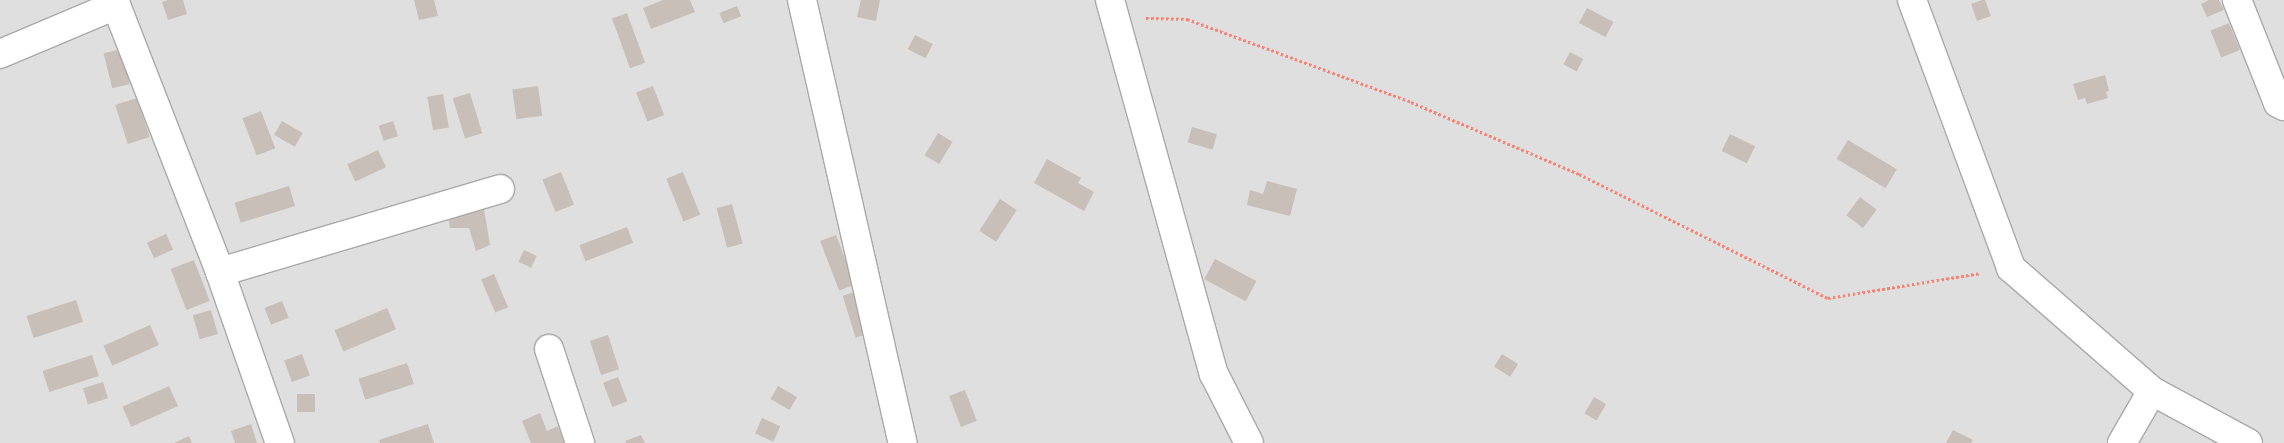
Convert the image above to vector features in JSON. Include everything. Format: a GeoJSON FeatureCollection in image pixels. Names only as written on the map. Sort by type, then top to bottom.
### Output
{"type":"FeatureCollection","features":[{"type":"Feature","properties":{"kind":"street"},"geometry":{"type":"LineString","coordinates":[[802,0],[903,443]]}},
{"type":"Feature","properties":{"kind":"street"},"geometry":{"type":"LineString","coordinates":[[1912,0],[2011,268],[2152,391],[2248,443]]}},
{"type":"Feature","properties":{"kind":"street"},"geometry":{"type":"LineString","coordinates":[[2238,0],[2278,103],[2284,106]]}},
{"type":"Feature","properties":{"kind":"street"},"geometry":{"type":"LineString","coordinates":[[0,54],[122,2],[280,443]]}},
{"type":"Feature","properties":{"kind":"street"},"geometry":{"type":"LineString","coordinates":[[1113,9],[1214,374],[1250,443]]}},
{"type":"Feature","properties":{"kind":"street"},"geometry":{"type":"LineString","coordinates":[[220,272],[500,189]]}},
{"type":"Feature","properties":{"kind":"street"},"geometry":{"type":"LineString","coordinates":[[549,349],[580,443]]}},
{"type":"Feature","properties":{"kind":"street"},"geometry":{"type":"LineString","coordinates":[[2122,443],[2152,391]]}},
{"type":"Feature","properties":{"kind":"path"},"geometry":{"type":"LineString","coordinates":[[1113,9],[1187,19],[1411,102],[1579,174],[1828,298],[2011,268]]}},
{"type":"Feature","properties":{"kind":"shaded area"},"geometry":{"type":"Polygon","coordinates":[[[0,0],[2284,0],[2284,443],[0,443],[0,0]]]}},
{"type":"Feature","properties":{"kind":"building"},"geometry":{"type":"Polygon","coordinates":[[[183,0],[187,14],[168,20],[162,2],[183,0]]]}},
{"type":"Feature","properties":{"kind":"building"},"geometry":{"type":"Polygon","coordinates":[[[414,0],[434,0],[438,16],[419,20],[414,0]]]}},
{"type":"Feature","properties":{"kind":"building"},"geometry":{"type":"Polygon","coordinates":[[[663,0],[690,0],[695,12],[651,29],[643,8],[663,0]]]}},
{"type":"Feature","properties":{"kind":"building"},"geometry":{"type":"Polygon","coordinates":[[[861,0],[880,0],[876,21],[857,17],[861,0]]]}},
{"type":"Feature","properties":{"kind":"building"},"geometry":{"type":"Polygon","coordinates":[[[1985,0],[1991,16],[1977,21],[1971,4],[1985,0]]]}},
{"type":"Feature","properties":{"kind":"building"},"geometry":{"type":"Polygon","coordinates":[[[2209,0],[2219,0],[2224,10],[2207,17],[2201,4],[2209,0]]]}},
{"type":"Feature","properties":{"kind":"building"},"geometry":{"type":"Polygon","coordinates":[[[737,6],[741,16],[724,23],[719,13],[737,6]]]}},
{"type":"Feature","properties":{"kind":"building"},"geometry":{"type":"Polygon","coordinates":[[[1587,8],[1613,22],[1606,37],[1579,23],[1587,8]]]}},
{"type":"Feature","properties":{"kind":"building"},"geometry":{"type":"Polygon","coordinates":[[[627,13],[645,63],[630,68],[612,18],[627,13]]]}},
{"type":"Feature","properties":{"kind":"building"},"geometry":{"type":"Polygon","coordinates":[[[2229,23],[2240,50],[2221,57],[2210,30],[2229,23]]]}},
{"type":"Feature","properties":{"kind":"building"},"geometry":{"type":"Polygon","coordinates":[[[915,35],[933,44],[926,58],[908,49],[915,35]]]}},
{"type":"Feature","properties":{"kind":"building"},"geometry":{"type":"Polygon","coordinates":[[[121,49],[130,84],[112,88],[104,53],[121,49]]]}},
{"type":"Feature","properties":{"kind":"building"},"geometry":{"type":"Polygon","coordinates":[[[1570,52],[1583,59],[1577,71],[1563,64],[1570,52]]]}},
{"type":"Feature","properties":{"kind":"building"},"geometry":{"type":"Polygon","coordinates":[[[2105,75],[2109,91],[2106,92],[2108,98],[2087,104],[2085,98],[2078,100],[2073,84],[2105,75]]]}},
{"type":"Feature","properties":{"kind":"building"},"geometry":{"type":"Polygon","coordinates":[[[538,86],[542,116],[516,119],[512,90],[538,86]]]}},
{"type":"Feature","properties":{"kind":"building"},"geometry":{"type":"Polygon","coordinates":[[[653,86],[664,115],[647,121],[636,92],[653,86]]]}},
{"type":"Feature","properties":{"kind":"building"},"geometry":{"type":"Polygon","coordinates":[[[470,93],[482,133],[465,138],[453,98],[470,93]]]}},
{"type":"Feature","properties":{"kind":"building"},"geometry":{"type":"Polygon","coordinates":[[[443,94],[449,127],[433,130],[427,97],[443,94]]]}},
{"type":"Feature","properties":{"kind":"building"},"geometry":{"type":"Polygon","coordinates":[[[137,98],[150,137],[128,144],[115,105],[137,98]]]}},
{"type":"Feature","properties":{"kind":"building"},"geometry":{"type":"Polygon","coordinates":[[[261,111],[275,148],[257,156],[242,118],[261,111]]]}},
{"type":"Feature","properties":{"kind":"building"},"geometry":{"type":"Polygon","coordinates":[[[282,121],[303,133],[295,147],[274,135],[282,121]]]}},
{"type":"Feature","properties":{"kind":"building"},"geometry":{"type":"Polygon","coordinates":[[[393,121],[398,136],[384,141],[379,126],[393,121]]]}},
{"type":"Feature","properties":{"kind":"building"},"geometry":{"type":"Polygon","coordinates":[[[1192,127],[1217,134],[1213,150],[1188,142],[1192,127]]]}},
{"type":"Feature","properties":{"kind":"building"},"geometry":{"type":"Polygon","coordinates":[[[938,133],[953,142],[939,164],[925,155],[938,133]]]}},
{"type":"Feature","properties":{"kind":"building"},"geometry":{"type":"Polygon","coordinates":[[[1730,134],[1755,146],[1747,163],[1722,151],[1730,134]]]}},
{"type":"Feature","properties":{"kind":"building"},"geometry":{"type":"Polygon","coordinates":[[[1848,140],[1897,169],[1886,188],[1837,159],[1848,140]]]}},
{"type":"Feature","properties":{"kind":"building"},"geometry":{"type":"Polygon","coordinates":[[[378,150],[386,167],[355,182],[347,164],[378,150]]]}},
{"type":"Feature","properties":{"kind":"building"},"geometry":{"type":"Polygon","coordinates":[[[1047,159],[1081,178],[1078,183],[1094,192],[1084,211],[1034,183],[1047,159]]]}},
{"type":"Feature","properties":{"kind":"building"},"geometry":{"type":"Polygon","coordinates":[[[561,172],[574,204],[556,212],[542,179],[561,172]]]}},
{"type":"Feature","properties":{"kind":"building"},"geometry":{"type":"Polygon","coordinates":[[[683,172],[700,215],[684,221],[666,179],[683,172]]]}},
{"type":"Feature","properties":{"kind":"building"},"geometry":{"type":"Polygon","coordinates":[[[1267,181],[1297,189],[1290,216],[1247,205],[1250,190],[1263,194],[1267,181]]]}},
{"type":"Feature","properties":{"kind":"building"},"geometry":{"type":"Polygon","coordinates":[[[289,186],[295,206],[241,223],[234,203],[289,186]]]}},
{"type":"Feature","properties":{"kind":"building"},"geometry":{"type":"Polygon","coordinates":[[[1860,197],[1877,210],[1863,228],[1846,215],[1860,197]]]}},
{"type":"Feature","properties":{"kind":"building"},"geometry":{"type":"Polygon","coordinates":[[[1000,199],[1017,210],[996,242],[979,231],[1000,199]]]}},
{"type":"Feature","properties":{"kind":"building"},"geometry":{"type":"Polygon","coordinates":[[[483,203],[490,245],[476,251],[469,228],[450,228],[447,209],[483,203]]]}},
{"type":"Feature","properties":{"kind":"building"},"geometry":{"type":"Polygon","coordinates":[[[732,204],[743,244],[727,248],[717,208],[732,204]]]}},
{"type":"Feature","properties":{"kind":"building"},"geometry":{"type":"Polygon","coordinates":[[[627,227],[633,243],[585,261],[579,245],[627,227]]]}},
{"type":"Feature","properties":{"kind":"building"},"geometry":{"type":"Polygon","coordinates":[[[166,234],[173,249],[154,258],[147,243],[166,234]]]}},
{"type":"Feature","properties":{"kind":"building"},"geometry":{"type":"Polygon","coordinates":[[[836,235],[855,284],[839,291],[820,241],[836,235]]]}},
{"type":"Feature","properties":{"kind":"building"},"geometry":{"type":"Polygon","coordinates":[[[524,250],[537,256],[531,268],[519,262],[524,250]]]}},
{"type":"Feature","properties":{"kind":"building"},"geometry":{"type":"Polygon","coordinates":[[[1215,259],[1256,281],[1246,301],[1204,279],[1215,259]]]}},
{"type":"Feature","properties":{"kind":"building"},"geometry":{"type":"Polygon","coordinates":[[[194,260],[210,301],[186,310],[171,269],[194,260]]]}},
{"type":"Feature","properties":{"kind":"building"},"geometry":{"type":"Polygon","coordinates":[[[494,274],[508,307],[495,313],[481,279],[494,274]]]}},
{"type":"Feature","properties":{"kind":"building"},"geometry":{"type":"Polygon","coordinates":[[[858,291],[871,333],[856,338],[843,296],[858,291]]]}},
{"type":"Feature","properties":{"kind":"building"},"geometry":{"type":"Polygon","coordinates":[[[76,300],[83,322],[34,338],[27,316],[76,300]]]}},
{"type":"Feature","properties":{"kind":"building"},"geometry":{"type":"Polygon","coordinates":[[[282,301],[289,318],[271,325],[264,308],[282,301]]]}},
{"type":"Feature","properties":{"kind":"building"},"geometry":{"type":"Polygon","coordinates":[[[387,308],[396,329],[344,351],[335,330],[387,308]]]}},
{"type":"Feature","properties":{"kind":"building"},"geometry":{"type":"Polygon","coordinates":[[[211,310],[218,334],[200,339],[193,315],[211,310]]]}},
{"type":"Feature","properties":{"kind":"building"},"geometry":{"type":"Polygon","coordinates":[[[150,325],[159,345],[112,366],[103,346],[150,325]]]}},
{"type":"Feature","properties":{"kind":"building"},"geometry":{"type":"Polygon","coordinates":[[[608,335],[619,369],[601,375],[590,341],[608,335]]]}},
{"type":"Feature","properties":{"kind":"building"},"geometry":{"type":"Polygon","coordinates":[[[302,354],[310,376],[292,382],[284,360],[302,354]]]}},
{"type":"Feature","properties":{"kind":"building"},"geometry":{"type":"Polygon","coordinates":[[[1502,354],[1518,364],[1510,377],[1494,367],[1502,354]]]}},
{"type":"Feature","properties":{"kind":"building"},"geometry":{"type":"Polygon","coordinates":[[[92,355],[99,376],[49,392],[43,371],[92,355]]]}},
{"type":"Feature","properties":{"kind":"building"},"geometry":{"type":"Polygon","coordinates":[[[407,363],[414,384],[365,400],[358,379],[407,363]]]}},
{"type":"Feature","properties":{"kind":"building"},"geometry":{"type":"Polygon","coordinates":[[[618,377],[627,401],[612,407],[603,383],[618,377]]]}},
{"type":"Feature","properties":{"kind":"building"},"geometry":{"type":"Polygon","coordinates":[[[103,382],[108,398],[88,404],[83,388],[103,382]]]}},
{"type":"Feature","properties":{"kind":"building"},"geometry":{"type":"Polygon","coordinates":[[[169,386],[178,406],[131,427],[122,407],[169,386]]]}},
{"type":"Feature","properties":{"kind":"building"},"geometry":{"type":"Polygon","coordinates":[[[778,386],[797,397],[790,410],[770,399],[778,386]]]}},
{"type":"Feature","properties":{"kind":"building"},"geometry":{"type":"Polygon","coordinates":[[[965,390],[977,421],[961,427],[949,396],[965,390]]]}},
{"type":"Feature","properties":{"kind":"building"},"geometry":{"type":"Polygon","coordinates":[[[297,394],[315,394],[315,412],[297,412],[297,394]]]}},
{"type":"Feature","properties":{"kind":"building"},"geometry":{"type":"Polygon","coordinates":[[[1594,397],[1606,404],[1597,420],[1584,413],[1594,397]]]}},
{"type":"Feature","properties":{"kind":"building"},"geometry":{"type":"Polygon","coordinates":[[[540,413],[547,431],[558,426],[565,443],[531,443],[522,421],[540,413]]]}},
{"type":"Feature","properties":{"kind":"building"},"geometry":{"type":"Polygon","coordinates":[[[762,418],[780,426],[773,442],[755,434],[762,418]]]}},
{"type":"Feature","properties":{"kind":"building"},"geometry":{"type":"Polygon","coordinates":[[[251,424],[257,443],[235,443],[231,431],[251,424]]]}},
{"type":"Feature","properties":{"kind":"building"},"geometry":{"type":"Polygon","coordinates":[[[428,424],[434,443],[380,443],[379,440],[428,424]]]}},
{"type":"Feature","properties":{"kind":"building"},"geometry":{"type":"Polygon","coordinates":[[[1953,430],[1973,440],[1971,443],[1946,443],[1953,430]]]}},
{"type":"Feature","properties":{"kind":"building"},"geometry":{"type":"Polygon","coordinates":[[[641,435],[645,443],[626,443],[625,441],[641,435]]]}},
{"type":"Feature","properties":{"kind":"building"},"geometry":{"type":"Polygon","coordinates":[[[189,436],[192,443],[174,443],[189,436]]]}}]}
